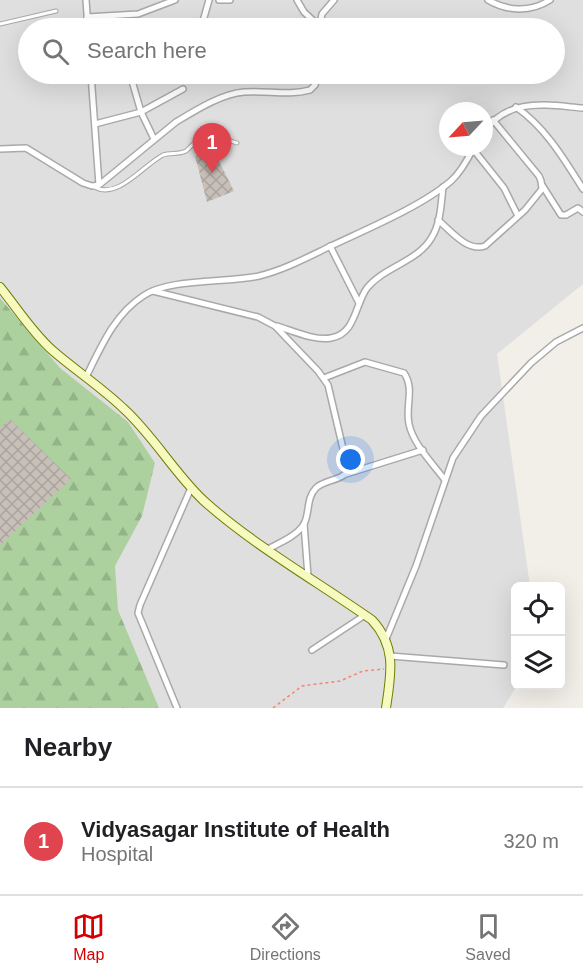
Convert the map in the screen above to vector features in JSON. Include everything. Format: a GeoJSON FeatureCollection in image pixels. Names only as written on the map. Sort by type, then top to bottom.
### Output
{"type":"FeatureCollection","features":[{"type":"Feature","properties":{"kind":"main road"},"geometry":{"type":"LineString","coordinates":[[0,286],[52,350],[124,408],[142,427],[191,488],[226,519],[365,615],[383,632],[391,668],[386,708]]}},
{"type":"Feature","properties":{"kind":"street"},"geometry":{"type":"LineString","coordinates":[[86,0],[87,17],[138,14],[175,0]]}},
{"type":"Feature","properties":{"kind":"street"},"geometry":{"type":"LineString","coordinates":[[204,18],[209,0]]}},
{"type":"Feature","properties":{"kind":"street"},"geometry":{"type":"LineString","coordinates":[[219,0],[230,0]]}},
{"type":"Feature","properties":{"kind":"street"},"geometry":{"type":"LineString","coordinates":[[297,0],[310,18]]}},
{"type":"Feature","properties":{"kind":"street"},"geometry":{"type":"LineString","coordinates":[[322,18],[326,3],[334,0]]}},
{"type":"Feature","properties":{"kind":"street"},"geometry":{"type":"LineString","coordinates":[[488,0],[501,7],[521,9],[550,0]]}},
{"type":"Feature","properties":{"kind":"street"},"geometry":{"type":"LineString","coordinates":[[92,84],[99,185]]}},
{"type":"Feature","properties":{"kind":"street"},"geometry":{"type":"LineString","coordinates":[[133,84],[141,112],[154,139]]}},
{"type":"Feature","properties":{"kind":"street"},"geometry":{"type":"LineString","coordinates":[[0,149],[26,148],[83,183],[92,186],[99,185],[182,118],[228,96],[242,92],[290,93],[310,90],[315,84]]}},
{"type":"Feature","properties":{"kind":"street"},"geometry":{"type":"LineString","coordinates":[[95,124],[141,112],[183,89]]}},
{"type":"Feature","properties":{"kind":"street"},"geometry":{"type":"LineString","coordinates":[[583,108],[537,105],[516,107],[493,120],[539,176],[542,185],[561,215],[566,215],[578,208],[583,212]]}},
{"type":"Feature","properties":{"kind":"street"},"geometry":{"type":"LineString","coordinates":[[516,107],[536,123],[549,138],[583,189]]}},
{"type":"Feature","properties":{"kind":"street"},"geometry":{"type":"LineString","coordinates":[[86,377],[111,327],[128,307],[145,294],[165,287],[259,276],[281,269],[401,212],[443,187],[453,180],[469,156]]}},
{"type":"Feature","properties":{"kind":"street"},"geometry":{"type":"LineString","coordinates":[[480,156],[504,188],[518,216]]}},
{"type":"Feature","properties":{"kind":"street"},"geometry":{"type":"LineString","coordinates":[[438,220],[469,246],[479,248],[485,246],[535,198],[542,189],[542,185]]}},
{"type":"Feature","properties":{"kind":"street"},"geometry":{"type":"LineString","coordinates":[[153,291],[258,317],[276,326],[321,338],[332,338],[347,330],[353,321],[362,296],[375,279],[421,251],[433,236],[443,187]]}},
{"type":"Feature","properties":{"kind":"street"},"geometry":{"type":"LineString","coordinates":[[330,246],[359,303]]}},
{"type":"Feature","properties":{"kind":"street"},"geometry":{"type":"LineString","coordinates":[[276,326],[328,385],[348,464],[346,474]]}},
{"type":"Feature","properties":{"kind":"street"},"geometry":{"type":"LineString","coordinates":[[386,639],[416,566],[453,458],[481,416],[539,356],[556,342],[583,328]]}},
{"type":"Feature","properties":{"kind":"street"},"geometry":{"type":"LineString","coordinates":[[324,378],[365,362],[397,369],[404,373],[410,385],[408,421],[410,429],[445,480]]}},
{"type":"Feature","properties":{"kind":"street"},"geometry":{"type":"LineString","coordinates":[[308,576],[304,524],[310,498],[318,486],[346,474],[423,450]]}},
{"type":"Feature","properties":{"kind":"street"},"geometry":{"type":"LineString","coordinates":[[177,708],[138,613],[191,488]]}},
{"type":"Feature","properties":{"kind":"street"},"geometry":{"type":"LineString","coordinates":[[268,549],[295,534],[304,524]]}},
{"type":"Feature","properties":{"kind":"street"},"geometry":{"type":"LineString","coordinates":[[312,650],[365,615]]}},
{"type":"Feature","properties":{"kind":"street"},"geometry":{"type":"LineString","coordinates":[[390,656],[504,665]]}},
{"type":"Feature","properties":{"kind":"lane"},"geometry":{"type":"LineString","coordinates":[[26,18],[56,11]]}},
{"type":"Feature","properties":{"kind":"lane"},"geometry":{"type":"LineString","coordinates":[[0,24],[18,20]]}},
{"type":"Feature","properties":{"kind":"lane"},"geometry":{"type":"LineString","coordinates":[[92,186],[104,191],[114,189],[161,156],[185,151],[201,139],[218,138],[237,143]]}},
{"type":"Feature","properties":{"kind":"path"},"geometry":{"type":"LineString","coordinates":[[273,708],[302,686],[340,681],[363,671],[391,668]]}},
{"type":"Feature","properties":{"kind":"shaded area"},"geometry":{"type":"Polygon","coordinates":[[[0,0],[583,0],[583,284],[497,354],[529,582],[511,582],[511,690],[514,690],[503,708],[0,708],[0,0]]]}},
{"type":"Feature","properties":{"kind":"green space"},"geometry":{"type":"Polygon","coordinates":[[[0,298],[60,368],[128,422],[155,463],[142,516],[115,566],[118,610],[159,708],[0,708],[0,298]]]}},
{"type":"Feature","properties":{"kind":"building"},"geometry":{"type":"Polygon","coordinates":[[[213,149],[234,191],[207,202],[195,156],[213,149]]]}},
{"type":"Feature","properties":{"kind":"building"},"geometry":{"type":"Polygon","coordinates":[[[10,419],[71,479],[0,545],[0,428],[10,419]]]}},
{"type":"Feature","properties":{"kind":"place","name":"Vidyasagar Institute of Health"},"geometry":{"type":"Point","coordinates":[212,173]}}]}
